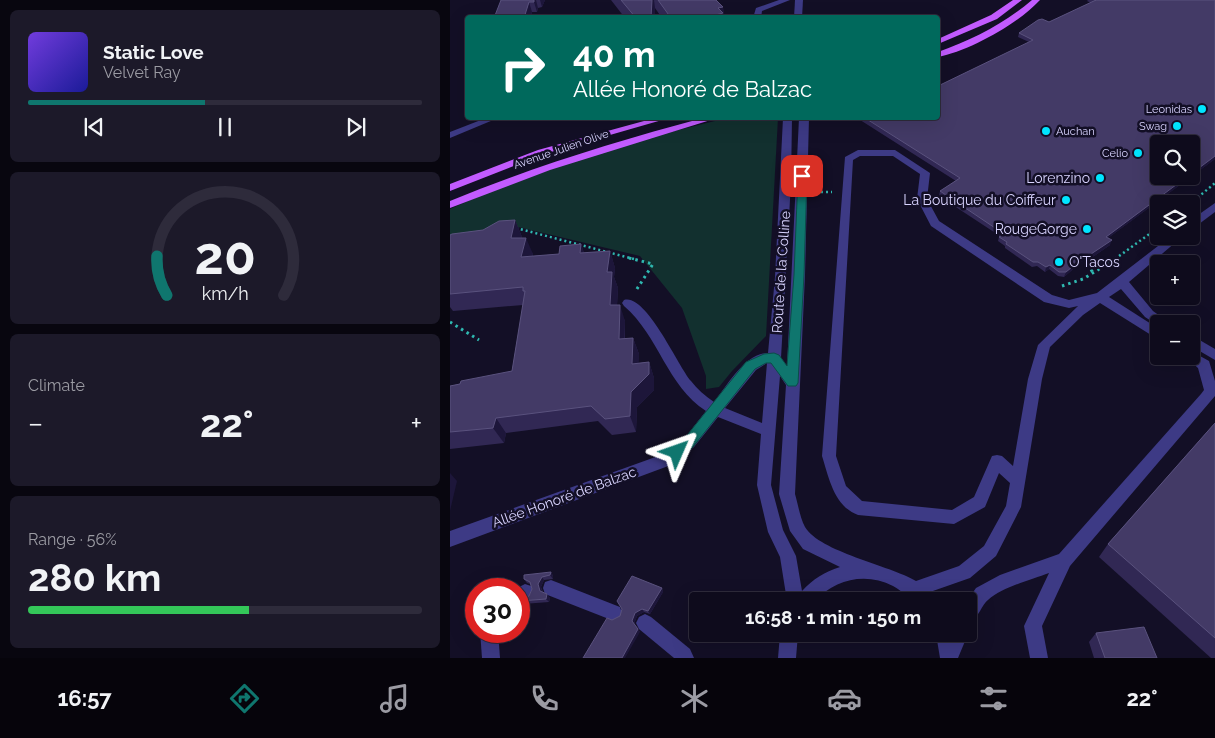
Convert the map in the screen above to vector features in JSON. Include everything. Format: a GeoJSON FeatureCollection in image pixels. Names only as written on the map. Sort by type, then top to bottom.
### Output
{"type":"FeatureCollection","features":[{"type":"Feature","properties":{"kind":"main road"},"geometry":{"type":"LineString","coordinates":[[940,41],[994,17],[1018,0]]}},
{"type":"Feature","properties":{"kind":"main road"},"geometry":{"type":"LineString","coordinates":[[940,54],[994,31],[1021,15],[1036,0]]}},
{"type":"Feature","properties":{"kind":"main road","name":"Avenue Julien Olive"},"geometry":{"type":"LineString","coordinates":[[450,188],[542,152],[657,120]]}},
{"type":"Feature","properties":{"kind":"main road","name":"Avenue Julien Olive"},"geometry":{"type":"LineString","coordinates":[[450,205],[505,181],[569,159],[628,140],[704,120]]}},
{"type":"Feature","properties":{"kind":"street"},"geometry":{"type":"LineString","coordinates":[[758,15],[759,10],[786,0]]}},
{"type":"Feature","properties":{"kind":"street"},"geometry":{"type":"LineString","coordinates":[[798,15],[799,0]]}},
{"type":"Feature","properties":{"kind":"street"},"geometry":{"type":"LineString","coordinates":[[450,135],[488,120]]}},
{"type":"Feature","properties":{"kind":"street","name":"Route de la Colline"},"geometry":{"type":"LineString","coordinates":[[787,120],[782,258],[764,485],[776,532],[788,556],[794,592]]}},
{"type":"Feature","properties":{"kind":"street","name":"Route de la Colline"},"geometry":{"type":"LineString","coordinates":[[804,120],[802,192],[786,494],[798,531],[809,544],[867,571]]}},
{"type":"Feature","properties":{"kind":"street"},"geometry":{"type":"LineString","coordinates":[[1017,480],[997,461],[980,502],[954,517],[858,508],[840,490],[829,456],[848,159],[858,153],[895,153],[925,173],[922,199],[935,223],[974,251],[1048,300],[1069,304],[1100,297],[1150,329]]}},
{"type":"Feature","properties":{"kind":"street"},"geometry":{"type":"LineString","coordinates":[[1200,218],[1215,206]]}},
{"type":"Feature","properties":{"kind":"street"},"geometry":{"type":"LineString","coordinates":[[927,592],[964,572],[990,551],[1013,506],[1035,379],[1044,345],[1079,312],[1122,282],[1167,245]]}},
{"type":"Feature","properties":{"kind":"street"},"geometry":{"type":"LineString","coordinates":[[1122,282],[1151,315]]}},
{"type":"Feature","properties":{"kind":"street"},"geometry":{"type":"LineString","coordinates":[[628,303],[639,311],[672,364],[696,396],[716,410],[769,432]]}},
{"type":"Feature","properties":{"kind":"street"},"geometry":{"type":"LineString","coordinates":[[1039,658],[1033,626],[1064,560],[1211,392],[1211,363],[1200,350]]}},
{"type":"Feature","properties":{"kind":"street","name":"Allée Honoré de Balzac"},"geometry":{"type":"LineString","coordinates":[[450,539],[666,460],[689,443],[751,366],[764,358],[774,358]]}},
{"type":"Feature","properties":{"kind":"street"},"geometry":{"type":"LineString","coordinates":[[774,358],[792,383]]}},
{"type":"Feature","properties":{"kind":"street"},"geometry":{"type":"LineString","coordinates":[[977,601],[982,594],[1006,581],[1064,560]]}},
{"type":"Feature","properties":{"kind":"street"},"geometry":{"type":"LineString","coordinates":[[812,592],[826,581],[846,573],[867,571],[884,573],[901,579],[918,592]]}},
{"type":"Feature","properties":{"kind":"street"},"geometry":{"type":"LineString","coordinates":[[551,588],[614,613]]}},
{"type":"Feature","properties":{"kind":"street"},"geometry":{"type":"LineString","coordinates":[[645,623],[684,658]]}},
{"type":"Feature","properties":{"kind":"street"},"geometry":{"type":"LineString","coordinates":[[788,658],[789,642]]}},
{"type":"Feature","properties":{"kind":"street"},"geometry":{"type":"LineString","coordinates":[[946,642],[949,656]]}},
{"type":"Feature","properties":{"kind":"street"},"geometry":{"type":"LineString","coordinates":[[949,656],[955,642]]}},
{"type":"Feature","properties":{"kind":"street"},"geometry":{"type":"LineString","coordinates":[[489,643],[491,658]]}},
{"type":"Feature","properties":{"kind":"path"},"geometry":{"type":"LineString","coordinates":[[1200,196],[1215,183]]}},
{"type":"Feature","properties":{"kind":"path"},"geometry":{"type":"LineString","coordinates":[[802,192],[845,192]]}},
{"type":"Feature","properties":{"kind":"path"},"geometry":{"type":"LineString","coordinates":[[509,230],[518,227],[653,264],[628,303]]}},
{"type":"Feature","properties":{"kind":"path"},"geometry":{"type":"LineString","coordinates":[[1057,285],[1066,286],[1094,273],[1150,233]]}},
{"type":"Feature","properties":{"kind":"path"},"geometry":{"type":"LineString","coordinates":[[1085,258],[1094,273]]}},
{"type":"Feature","properties":{"kind":"path"},"geometry":{"type":"LineString","coordinates":[[450,322],[479,340]]}},
{"type":"Feature","properties":{"kind":"green space"},"geometry":{"type":"Polygon","coordinates":[[[719,120],[778,120],[766,336],[719,387],[706,389],[706,376],[682,308],[640,256],[518,227],[450,246],[450,209],[507,184],[630,142],[719,120]]]}},
{"type":"Feature","properties":{"kind":"building"},"geometry":{"type":"Polygon","coordinates":[[[501,0],[534,0],[534,2],[529,2],[525,15],[495,15],[501,0]]]}},
{"type":"Feature","properties":{"kind":"building"},"geometry":{"type":"Polygon","coordinates":[[[621,0],[652,0],[651,15],[634,15],[621,0]]]}},
{"type":"Feature","properties":{"kind":"building"},"geometry":{"type":"Polygon","coordinates":[[[658,0],[716,0],[723,7],[718,8],[723,13],[715,15],[669,15],[658,0]]]}},
{"type":"Feature","properties":{"kind":"building","name":"Auchan"},"geometry":{"type":"Polygon","coordinates":[[[1096,0],[1215,0],[1215,156],[1200,167],[1200,135],[1150,135],[1150,185],[1176,185],[1162,195],[1150,195],[1150,204],[1106,237],[1112,240],[1091,254],[1088,254],[1066,272],[1059,272],[1050,265],[1046,267],[1038,262],[1033,262],[1006,244],[1007,242],[999,237],[1004,234],[940,191],[960,178],[868,120],[940,120],[940,85],[1033,40],[1019,33],[1042,19],[1049,22],[1096,0]]]}},
{"type":"Feature","properties":{"kind":"building"},"geometry":{"type":"Polygon","coordinates":[[[515,220],[511,238],[526,238],[521,257],[559,254],[560,246],[581,244],[580,253],[610,251],[607,272],[612,272],[610,305],[620,305],[619,339],[633,338],[632,364],[649,362],[649,374],[631,392],[630,416],[605,419],[591,406],[496,418],[493,428],[450,432],[450,386],[460,384],[461,381],[512,371],[525,291],[523,291],[523,287],[450,294],[450,235],[483,230],[499,221],[515,220]]]}},
{"type":"Feature","properties":{"kind":"building"},"geometry":{"type":"Polygon","coordinates":[[[1215,423],[1215,638],[1108,544],[1215,423]]]}},
{"type":"Feature","properties":{"kind":"building"},"geometry":{"type":"Polygon","coordinates":[[[551,572],[550,575],[542,577],[538,584],[540,591],[547,594],[546,599],[530,600],[532,589],[530,578],[524,578],[524,575],[551,572]]]}},
{"type":"Feature","properties":{"kind":"building"},"geometry":{"type":"Polygon","coordinates":[[[632,576],[662,588],[648,611],[642,609],[635,613],[632,621],[638,629],[622,658],[583,658],[607,618],[612,620],[620,616],[622,609],[617,601],[632,576]]]}},
{"type":"Feature","properties":{"kind":"building"},"geometry":{"type":"Polygon","coordinates":[[[1144,627],[1157,658],[1105,658],[1096,633],[1144,627]]]}},
{"type":"Feature","properties":{"kind":"place","name":"Leonidas"},"geometry":{"type":"Point","coordinates":[1202,109]}},
{"type":"Feature","properties":{"kind":"place","name":"Swag"},"geometry":{"type":"Point","coordinates":[1177,126]}},
{"type":"Feature","properties":{"kind":"place","name":"Auchan"},"geometry":{"type":"Point","coordinates":[1046,131]}},
{"type":"Feature","properties":{"kind":"place","name":"Celio"},"geometry":{"type":"Point","coordinates":[1138,153]}},
{"type":"Feature","properties":{"kind":"place","name":"Lorenzino"},"geometry":{"type":"Point","coordinates":[1100,178]}},
{"type":"Feature","properties":{"kind":"place","name":"La Boutique du Coiffeur"},"geometry":{"type":"Point","coordinates":[1066,200]}},
{"type":"Feature","properties":{"kind":"place","name":"RougeGorge"},"geometry":{"type":"Point","coordinates":[1087,229]}},
{"type":"Feature","properties":{"kind":"place","name":"O'Tacos"},"geometry":{"type":"Point","coordinates":[1059,262]}},
{"type":"Feature","properties":{"kind":"route"},"geometry":{"type":"LineString","coordinates":[[677,452],[689,443],[751,366],[764,358],[774,358],[792,383],[799,275],[802,176]]}}]}
